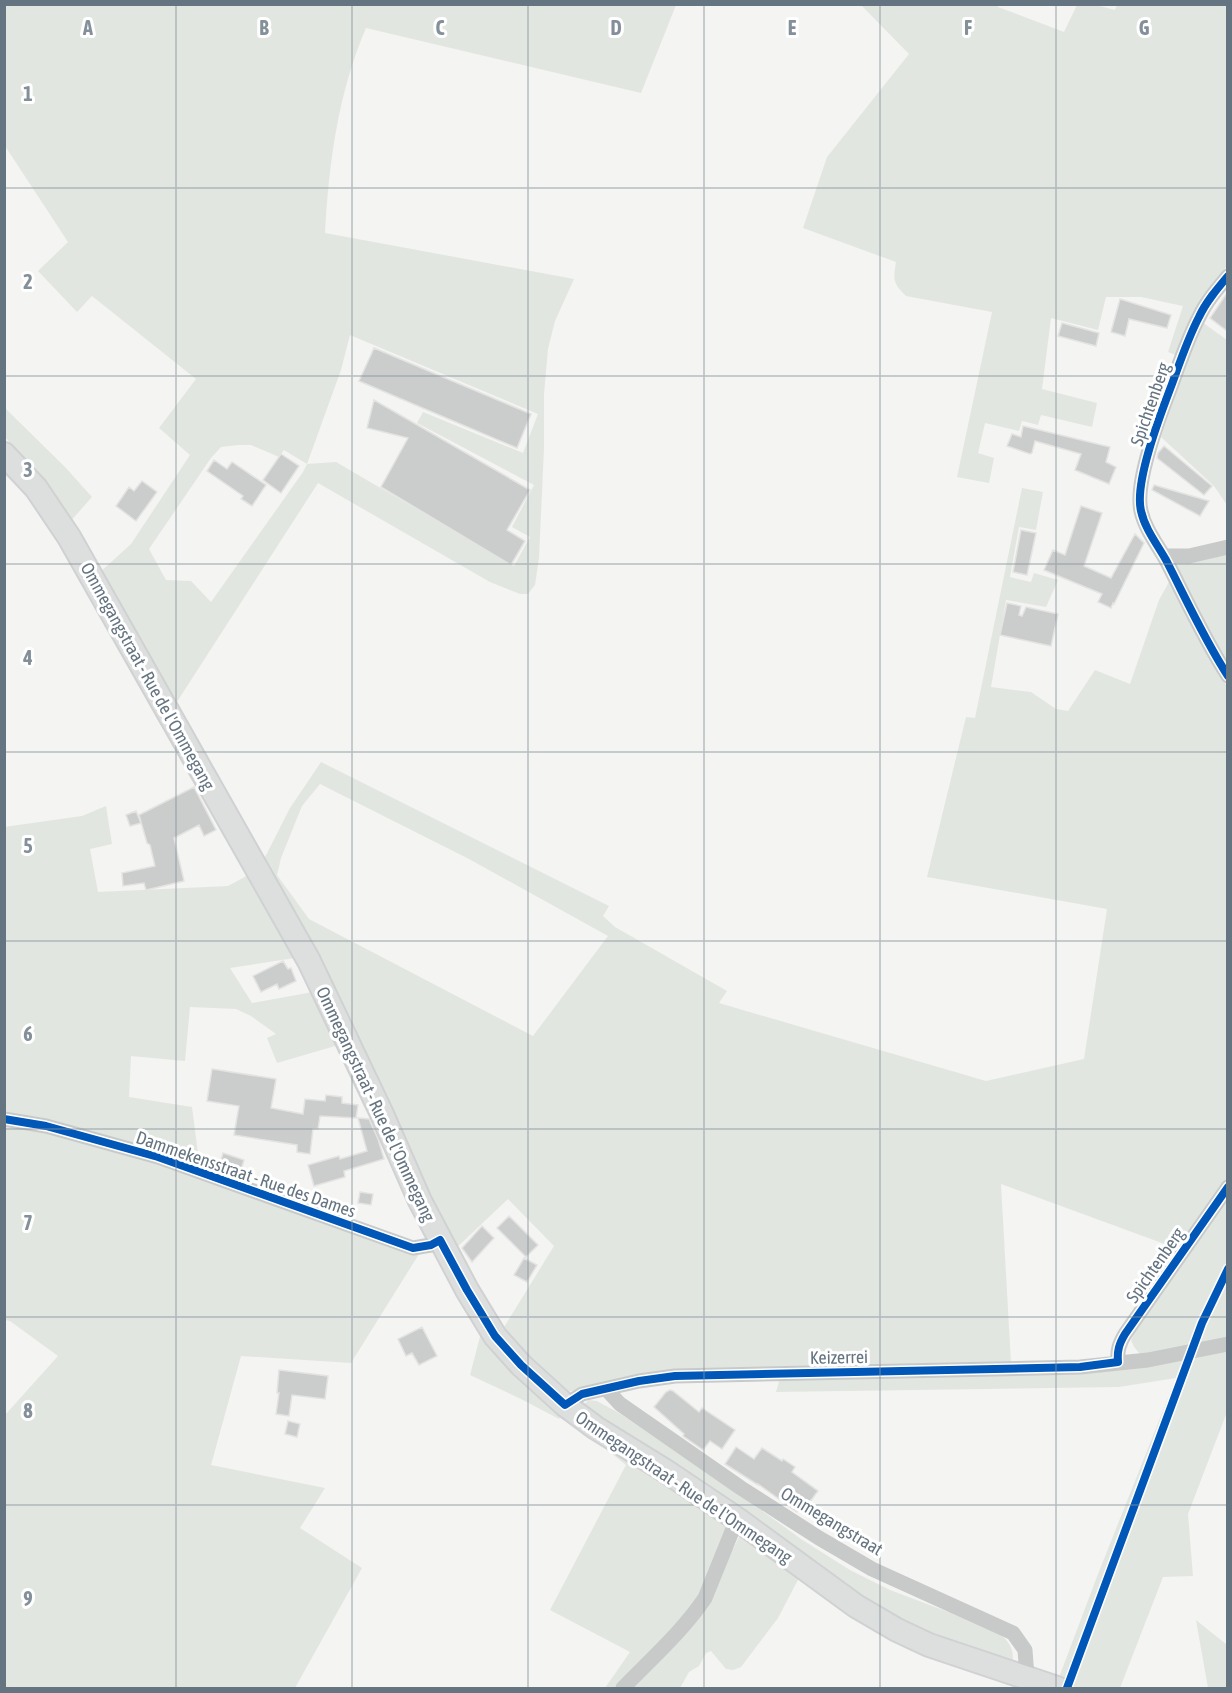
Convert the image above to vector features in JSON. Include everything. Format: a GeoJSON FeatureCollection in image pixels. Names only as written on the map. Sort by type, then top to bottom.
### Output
{"type":"FeatureCollection","features":[{"type":"Feature","properties":{"kind":"main road","name":"Ommegangstraat - Rue de l'Ommegang"},"geometry":{"type":"LineString","coordinates":[[4,454],[36,488],[69,537],[309,961],[381,1112],[411,1184],[467,1290],[495,1336],[521,1365],[565,1405],[737,1519],[856,1606],[897,1630],[940,1649],[1057,1689]]}},
{"type":"Feature","properties":{"kind":"street","name":"Spichtenberg"},"geometry":{"type":"LineString","coordinates":[[1227,276],[1205,306],[1184,350],[1151,444],[1140,505],[1147,528],[1227,676]]}},
{"type":"Feature","properties":{"kind":"street"},"geometry":{"type":"LineString","coordinates":[[1164,556],[1189,556],[1227,547]]}},
{"type":"Feature","properties":{"kind":"street","name":"Dammekensstraat - Rue des Dames"},"geometry":{"type":"LineString","coordinates":[[4,1119],[46,1126],[158,1157],[413,1248],[431,1245],[440,1240]]}},
{"type":"Feature","properties":{"kind":"street","name":"Spichtenberg"},"geometry":{"type":"LineString","coordinates":[[1118,1362],[1119,1343],[1227,1187]]}},
{"type":"Feature","properties":{"kind":"street","name":"Keizerrei"},"geometry":{"type":"LineString","coordinates":[[565,1405],[582,1394],[639,1381],[675,1376],[1098,1366],[1148,1360],[1227,1344]]}},
{"type":"Feature","properties":{"kind":"street","name":"Ommegangstraat"},"geometry":{"type":"LineString","coordinates":[[606,1389],[620,1404],[741,1488],[819,1538],[872,1569],[1013,1633],[1025,1650],[1027,1677]]}},
{"type":"Feature","properties":{"kind":"street"},"geometry":{"type":"LineString","coordinates":[[623,1689],[683,1628],[701,1604],[737,1519]]}},
{"type":"Feature","properties":{"kind":"shaded area"},"geometry":{"type":"Polygon","coordinates":[[[5,5],[676,5],[641,93],[366,28],[348,78],[332,155],[325,233],[574,279],[555,321],[548,349],[544,394],[539,558],[535,585],[528,594],[520,594],[490,582],[318,483],[173,708],[98,574],[131,544],[190,455],[159,428],[196,379],[92,296],[77,312],[38,271],[68,242],[5,146],[5,5]],[[350,335],[341,370],[307,464],[336,462],[514,566],[530,537],[512,527],[534,485],[417,423],[423,412],[523,453],[538,414],[350,335]],[[251,445],[221,447],[211,458],[149,549],[166,580],[191,581],[211,602],[307,464],[284,450],[279,457],[251,445]]]}},
{"type":"Feature","properties":{"kind":"shaded area"},"geometry":{"type":"Polygon","coordinates":[[[861,5],[998,5],[998,7],[1064,32],[1077,5],[1096,5],[1115,10],[1117,5],[1227,5],[1227,266],[1201,299],[1178,356],[1168,352],[1183,306],[1141,297],[1106,297],[1098,330],[1051,318],[1042,389],[1097,403],[1092,427],[1041,415],[1038,425],[1022,421],[1019,431],[985,423],[978,453],[994,458],[989,483],[957,477],[992,312],[906,296],[895,281],[896,262],[803,228],[827,157],[909,54],[861,5]]]}},
{"type":"Feature","properties":{"kind":"shaded area"},"geometry":{"type":"Polygon","coordinates":[[[1202,322],[1227,340],[1227,505],[1214,486],[1161,437],[1202,322]]]}},
{"type":"Feature","properties":{"kind":"shaded area"},"geometry":{"type":"Polygon","coordinates":[[[4,407],[92,497],[69,523],[35,471],[5,437],[4,407]]]}},
{"type":"Feature","properties":{"kind":"shaded area"},"geometry":{"type":"Polygon","coordinates":[[[1022,488],[1043,492],[1036,530],[1019,527],[1010,577],[1031,582],[1034,573],[1058,580],[1046,607],[1006,600],[991,687],[1031,692],[1056,709],[1068,711],[1095,670],[1130,684],[1159,600],[1170,580],[1227,686],[1227,1181],[1181,1250],[1001,1184],[1011,1363],[653,1374],[567,1392],[559,1391],[501,1332],[554,1246],[508,1199],[452,1252],[262,863],[290,808],[321,762],[609,906],[603,916],[615,927],[727,991],[719,1003],[986,1081],[1084,1059],[1107,909],[927,877],[966,717],[975,718],[1022,488]],[[320,784],[302,806],[281,858],[277,875],[309,919],[533,1036],[608,936],[469,859],[320,784]]]}},
{"type":"Feature","properties":{"kind":"shaded area"},"geometry":{"type":"Polygon","coordinates":[[[1226,551],[1228,557],[1227,664],[1174,564],[1226,551]]]}},
{"type":"Feature","properties":{"kind":"shaded area"},"geometry":{"type":"Polygon","coordinates":[[[106,806],[112,844],[90,849],[98,892],[228,886],[252,873],[301,957],[230,968],[252,1003],[318,991],[342,1044],[277,1063],[267,1038],[276,1034],[251,1016],[236,1009],[190,1007],[185,1061],[131,1056],[129,1097],[192,1107],[200,1169],[5,1115],[4,827],[82,816],[106,806]]]}},
{"type":"Feature","properties":{"kind":"shaded area"},"geometry":{"type":"Polygon","coordinates":[[[4,1123],[57,1134],[162,1164],[419,1254],[351,1363],[241,1356],[211,1465],[325,1488],[300,1528],[362,1568],[295,1688],[5,1688],[5,1415],[58,1356],[10,1321],[5,1320],[4,1123]]]}},
{"type":"Feature","properties":{"kind":"shaded area"},"geometry":{"type":"Polygon","coordinates":[[[1227,1196],[1227,1340],[1141,1355],[1131,1340],[1136,1326],[1227,1196]]]}},
{"type":"Feature","properties":{"kind":"shaded area"},"geometry":{"type":"Polygon","coordinates":[[[482,1329],[725,1524],[727,1530],[725,1547],[733,1549],[742,1531],[801,1574],[778,1618],[741,1667],[733,1670],[726,1669],[711,1651],[706,1653],[699,1666],[689,1672],[680,1688],[630,1688],[701,1596],[618,1688],[605,1688],[630,1652],[550,1610],[626,1465],[561,1416],[559,1419],[470,1375],[482,1329]]]}},
{"type":"Feature","properties":{"kind":"shaded area"},"geometry":{"type":"Polygon","coordinates":[[[1227,1347],[1227,1412],[1188,1514],[1193,1576],[1163,1577],[1120,1688],[1077,1688],[1058,1680],[1176,1378],[1119,1387],[776,1392],[780,1378],[1115,1369],[1227,1347]]]}},
{"type":"Feature","properties":{"kind":"shaded area"},"geometry":{"type":"Polygon","coordinates":[[[589,1400],[597,1401],[619,1413],[801,1539],[850,1570],[890,1590],[951,1613],[1002,1636],[1010,1646],[1013,1659],[1006,1663],[898,1622],[585,1410],[584,1404],[589,1400]]]}},
{"type":"Feature","properties":{"kind":"shaded area"},"geometry":{"type":"Polygon","coordinates":[[[1196,1620],[1227,1645],[1227,1688],[1208,1688],[1196,1620]]]}},
{"type":"Feature","properties":{"kind":"building"},"geometry":{"type":"Polygon","coordinates":[[[1227,293],[1227,331],[1210,318],[1227,293]]]}},
{"type":"Feature","properties":{"kind":"building"},"geometry":{"type":"Polygon","coordinates":[[[1120,299],[1171,315],[1167,328],[1129,319],[1125,336],[1111,332],[1120,299]]]}},
{"type":"Feature","properties":{"kind":"building"},"geometry":{"type":"Polygon","coordinates":[[[1062,323],[1099,333],[1096,346],[1058,336],[1062,323]]]}},
{"type":"Feature","properties":{"kind":"building"},"geometry":{"type":"Polygon","coordinates":[[[374,348],[531,414],[517,448],[359,381],[374,348]]]}},
{"type":"Feature","properties":{"kind":"building"},"geometry":{"type":"Polygon","coordinates":[[[374,400],[530,490],[507,530],[525,541],[511,565],[381,487],[408,438],[367,428],[374,400]]]}},
{"type":"Feature","properties":{"kind":"building"},"geometry":{"type":"Polygon","coordinates":[[[1023,426],[1110,447],[1106,462],[1116,467],[1109,484],[1075,470],[1081,454],[1035,441],[1030,454],[1007,446],[1012,434],[1021,437],[1023,426]]]}},
{"type":"Feature","properties":{"kind":"building"},"geometry":{"type":"Polygon","coordinates":[[[1164,446],[1212,486],[1204,495],[1157,458],[1164,446]]]}},
{"type":"Feature","properties":{"kind":"building"},"geometry":{"type":"Polygon","coordinates":[[[281,454],[299,466],[281,493],[263,480],[281,454]]]}},
{"type":"Feature","properties":{"kind":"building"},"geometry":{"type":"Polygon","coordinates":[[[214,460],[227,469],[232,462],[266,485],[252,506],[241,499],[243,496],[207,471],[214,460]]]}},
{"type":"Feature","properties":{"kind":"building"},"geometry":{"type":"Polygon","coordinates":[[[142,481],[157,492],[136,521],[116,506],[129,487],[134,491],[142,481]]]}},
{"type":"Feature","properties":{"kind":"building"},"geometry":{"type":"Polygon","coordinates":[[[1154,485],[1209,501],[1200,516],[1152,490],[1154,485]]]}},
{"type":"Feature","properties":{"kind":"building"},"geometry":{"type":"Polygon","coordinates":[[[1081,506],[1102,513],[1084,566],[1111,578],[1135,534],[1144,543],[1111,608],[1098,602],[1102,594],[1044,570],[1053,550],[1065,555],[1081,506]]]}},
{"type":"Feature","properties":{"kind":"building"},"geometry":{"type":"Polygon","coordinates":[[[1021,530],[1036,533],[1027,575],[1013,572],[1021,530]]]}},
{"type":"Feature","properties":{"kind":"building"},"geometry":{"type":"Polygon","coordinates":[[[1007,603],[1021,606],[1019,615],[1022,616],[1026,607],[1058,614],[1051,646],[1000,635],[1007,603]]]}},
{"type":"Feature","properties":{"kind":"building"},"geometry":{"type":"Polygon","coordinates":[[[194,787],[216,830],[204,836],[199,825],[174,838],[184,881],[146,890],[144,883],[123,886],[122,873],[155,866],[139,815],[194,787]]]}},
{"type":"Feature","properties":{"kind":"building"},"geometry":{"type":"Polygon","coordinates":[[[136,811],[141,823],[130,826],[126,815],[136,811]]]}},
{"type":"Feature","properties":{"kind":"building"},"geometry":{"type":"Polygon","coordinates":[[[283,961],[288,969],[291,968],[296,981],[279,989],[277,984],[261,992],[253,976],[283,961]]]}},
{"type":"Feature","properties":{"kind":"building"},"geometry":{"type":"Polygon","coordinates":[[[212,1069],[276,1079],[271,1108],[303,1114],[305,1099],[325,1101],[326,1095],[342,1097],[342,1103],[358,1105],[356,1118],[320,1116],[318,1129],[313,1129],[310,1154],[297,1152],[297,1145],[234,1135],[239,1106],[207,1101],[212,1069]]]}},
{"type":"Feature","properties":{"kind":"building"},"geometry":{"type":"Polygon","coordinates":[[[358,1118],[369,1119],[384,1159],[344,1171],[345,1177],[314,1186],[308,1165],[367,1151],[358,1118]]]}},
{"type":"Feature","properties":{"kind":"building"},"geometry":{"type":"Polygon","coordinates":[[[223,1153],[244,1160],[240,1174],[219,1167],[223,1153]]]}},
{"type":"Feature","properties":{"kind":"building"},"geometry":{"type":"Polygon","coordinates":[[[360,1192],[373,1194],[371,1205],[358,1203],[360,1192]]]}},
{"type":"Feature","properties":{"kind":"building"},"geometry":{"type":"Polygon","coordinates":[[[509,1216],[538,1245],[526,1257],[497,1228],[509,1216]]]}},
{"type":"Feature","properties":{"kind":"building"},"geometry":{"type":"Polygon","coordinates":[[[482,1226],[494,1238],[472,1262],[462,1248],[482,1226]]]}},
{"type":"Feature","properties":{"kind":"building"},"geometry":{"type":"Polygon","coordinates":[[[524,1258],[537,1265],[527,1282],[514,1275],[524,1258]]]}},
{"type":"Feature","properties":{"kind":"building"},"geometry":{"type":"Polygon","coordinates":[[[422,1327],[437,1356],[419,1365],[412,1353],[406,1356],[398,1339],[422,1327]]]}},
{"type":"Feature","properties":{"kind":"building"},"geometry":{"type":"Polygon","coordinates":[[[279,1370],[328,1376],[325,1399],[292,1395],[289,1416],[276,1414],[279,1370]]]}},
{"type":"Feature","properties":{"kind":"building"},"geometry":{"type":"Polygon","coordinates":[[[670,1390],[699,1412],[702,1408],[735,1430],[722,1449],[710,1441],[703,1450],[683,1436],[684,1434],[654,1407],[670,1390]]]}},
{"type":"Feature","properties":{"kind":"building"},"geometry":{"type":"Polygon","coordinates":[[[288,1421],[300,1424],[297,1437],[285,1434],[288,1421]]]}},
{"type":"Feature","properties":{"kind":"building"},"geometry":{"type":"Polygon","coordinates":[[[736,1447],[754,1459],[762,1448],[782,1461],[783,1459],[795,1467],[792,1472],[818,1491],[809,1503],[806,1500],[797,1512],[725,1464],[736,1447]]]}},
{"type":"Feature","properties":{"kind":"cycle path"},"geometry":{"type":"LineString","coordinates":[[1228,276],[1205,306],[1188,342],[1150,448],[1141,483],[1140,498],[1141,511],[1148,530],[1228,676]]}},
{"type":"Feature","properties":{"kind":"cycle path"},"geometry":{"type":"LineString","coordinates":[[4,1119],[46,1126],[158,1157],[413,1248],[431,1245],[440,1240],[495,1336],[521,1365],[565,1405],[582,1394],[639,1381],[675,1376],[1080,1367],[1118,1362],[1119,1348],[1125,1334],[1228,1187]]}},
{"type":"Feature","properties":{"kind":"cycle path"},"geometry":{"type":"LineString","coordinates":[[1067,1688],[1202,1323],[1228,1269]]}}]}
